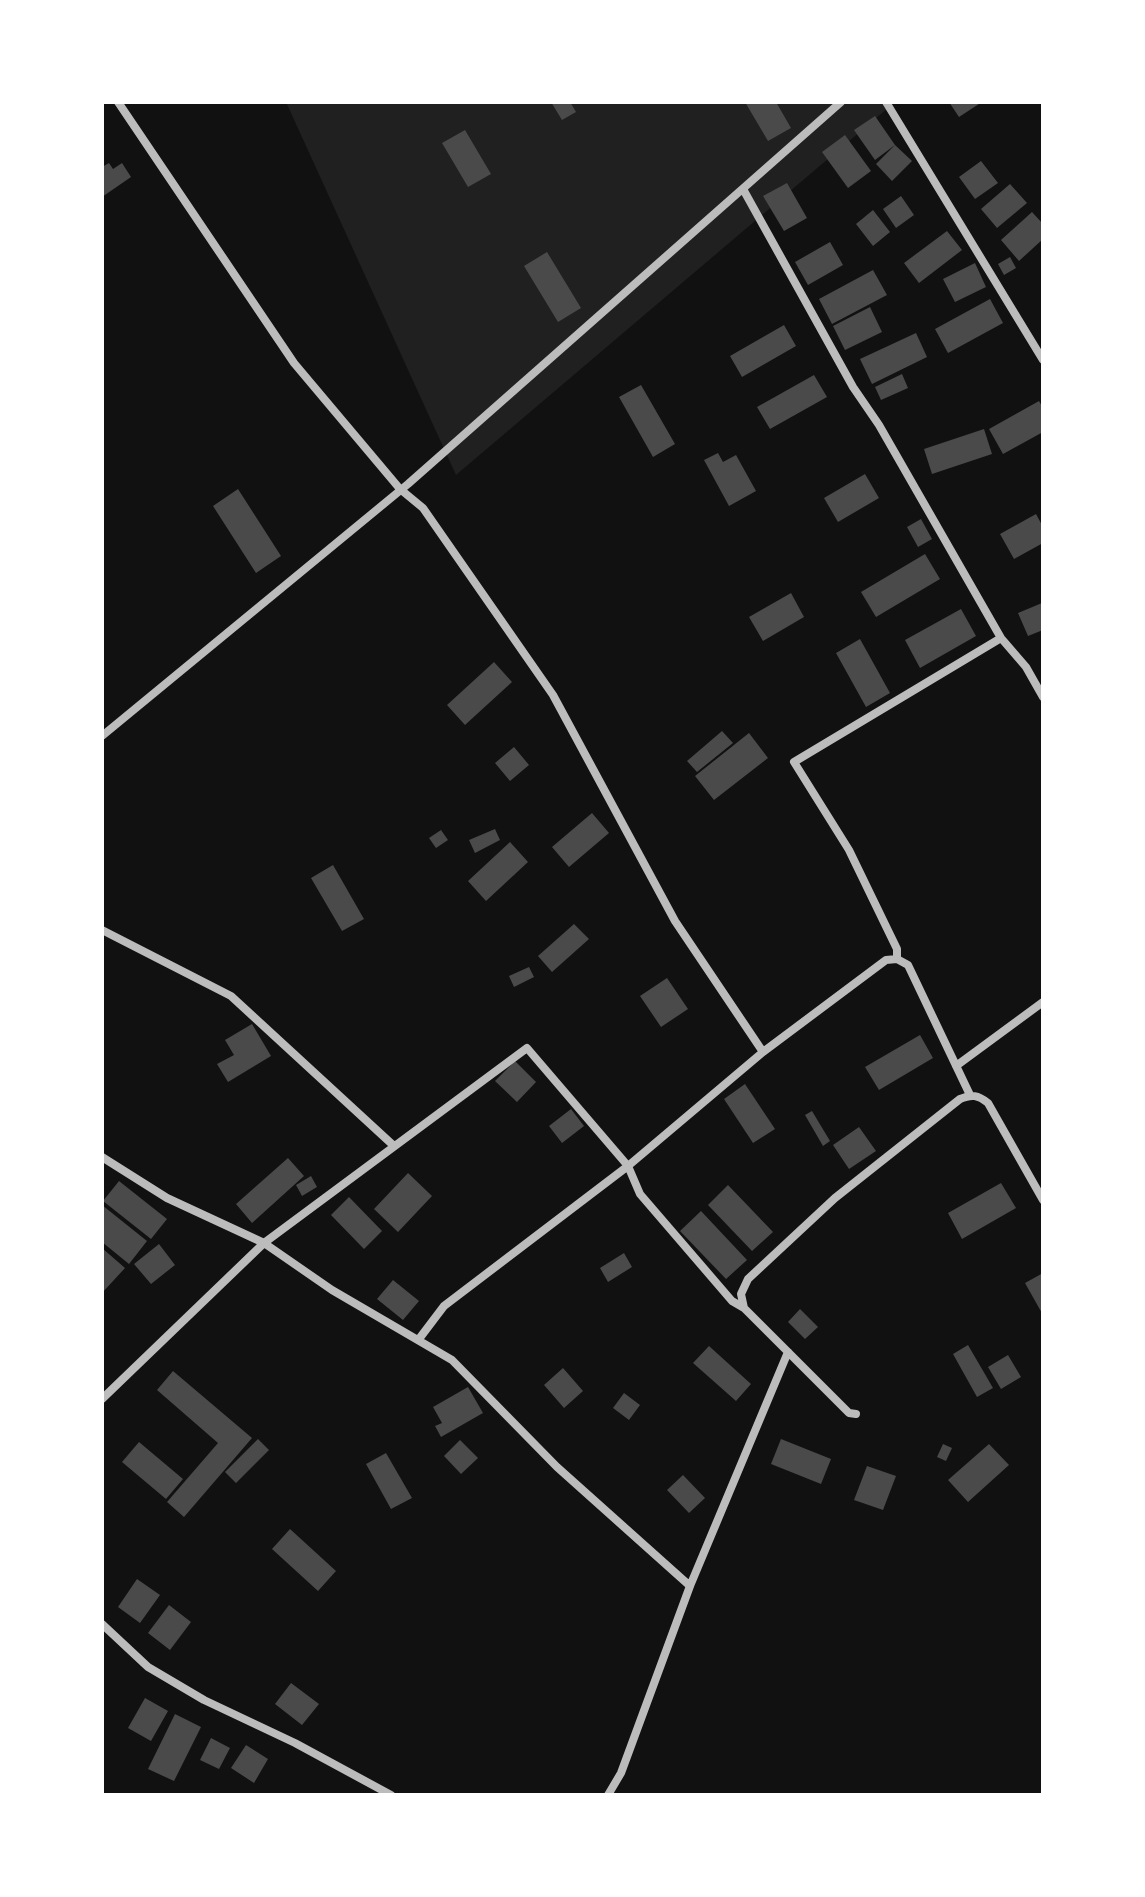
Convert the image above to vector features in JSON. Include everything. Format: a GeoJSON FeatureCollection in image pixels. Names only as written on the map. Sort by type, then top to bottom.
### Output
{"type":"FeatureCollection","features":[{"type":"Feature","properties":{"kind":"street"},"geometry":{"type":"LineString","coordinates":[[118,102],[294,363],[400,489],[423,508],[553,695],[675,921],[763,1052]]}},
{"type":"Feature","properties":{"kind":"street"},"geometry":{"type":"LineString","coordinates":[[102,736],[400,489],[841,102]]}},
{"type":"Feature","properties":{"kind":"street"},"geometry":{"type":"LineString","coordinates":[[886,102],[1043,360]]}},
{"type":"Feature","properties":{"kind":"street"},"geometry":{"type":"LineString","coordinates":[[743,189],[853,387],[879,425],[1001,638],[1026,667],[1043,697]]}},
{"type":"Feature","properties":{"kind":"street"},"geometry":{"type":"LineString","coordinates":[[897,959],[897,949],[849,850],[794,762],[1001,638]]}},
{"type":"Feature","properties":{"kind":"street"},"geometry":{"type":"LineString","coordinates":[[102,930],[231,996],[394,1146]]}},
{"type":"Feature","properties":{"kind":"street"},"geometry":{"type":"LineString","coordinates":[[419,1339],[444,1306],[628,1166],[763,1052],[886,960],[897,959],[908,965],[970,1095]]}},
{"type":"Feature","properties":{"kind":"street"},"geometry":{"type":"LineString","coordinates":[[956,1066],[1043,1002]]}},
{"type":"Feature","properties":{"kind":"street"},"geometry":{"type":"LineString","coordinates":[[102,1399],[264,1243],[527,1048],[628,1166],[640,1194],[732,1301],[744,1308],[849,1413],[856,1414]]}},
{"type":"Feature","properties":{"kind":"street"},"geometry":{"type":"LineString","coordinates":[[744,1308],[741,1294],[748,1279],[835,1198],[960,1099],[970,1095],[988,1103],[1043,1200]]}},
{"type":"Feature","properties":{"kind":"street"},"geometry":{"type":"LineString","coordinates":[[102,1157],[167,1198],[264,1243],[332,1290],[452,1360],[557,1467],[690,1586]]}},
{"type":"Feature","properties":{"kind":"street"},"geometry":{"type":"LineString","coordinates":[[608,1795],[621,1773],[690,1586],[788,1352]]}},
{"type":"Feature","properties":{"kind":"street"},"geometry":{"type":"LineString","coordinates":[[102,1624],[148,1667],[204,1700],[295,1743],[391,1795]]}},
{"type":"Feature","properties":{"kind":"shaded area"},"geometry":{"type":"Polygon","coordinates":[[[286,102],[895,102],[456,475],[286,102]]]}},
{"type":"Feature","properties":{"kind":"building"},"geometry":{"type":"Polygon","coordinates":[[[551,102],[570,102],[576,112],[562,120],[551,102]]]}},
{"type":"Feature","properties":{"kind":"building"},"geometry":{"type":"Polygon","coordinates":[[[745,102],[776,102],[791,128],[768,141],[745,102]]]}},
{"type":"Feature","properties":{"kind":"building"},"geometry":{"type":"Polygon","coordinates":[[[949,102],[982,102],[959,117],[949,102]]]}},
{"type":"Feature","properties":{"kind":"building"},"geometry":{"type":"Polygon","coordinates":[[[875,116],[895,145],[875,160],[854,130],[875,116]]]}},
{"type":"Feature","properties":{"kind":"building"},"geometry":{"type":"Polygon","coordinates":[[[465,130],[491,174],[468,187],[442,143],[465,130]]]}},
{"type":"Feature","properties":{"kind":"building"},"geometry":{"type":"Polygon","coordinates":[[[845,135],[871,171],[848,188],[822,152],[845,135]]]}},
{"type":"Feature","properties":{"kind":"building"},"geometry":{"type":"Polygon","coordinates":[[[895,145],[912,161],[892,181],[876,164],[895,145]]]}},
{"type":"Feature","properties":{"kind":"building"},"geometry":{"type":"Polygon","coordinates":[[[981,161],[998,183],[975,199],[959,177],[981,161]]]}},
{"type":"Feature","properties":{"kind":"building"},"geometry":{"type":"Polygon","coordinates":[[[109,163],[113,169],[122,163],[131,177],[102,197],[102,167],[109,163]]]}},
{"type":"Feature","properties":{"kind":"building"},"geometry":{"type":"Polygon","coordinates":[[[787,183],[807,218],[784,231],[763,196],[787,183]]]}},
{"type":"Feature","properties":{"kind":"building"},"geometry":{"type":"Polygon","coordinates":[[[1010,184],[1027,203],[997,228],[981,209],[1010,184]]]}},
{"type":"Feature","properties":{"kind":"building"},"geometry":{"type":"Polygon","coordinates":[[[901,196],[914,215],[896,228],[883,209],[901,196]]]}},
{"type":"Feature","properties":{"kind":"building"},"geometry":{"type":"Polygon","coordinates":[[[873,210],[890,232],[873,246],[856,224],[873,210]]]}},
{"type":"Feature","properties":{"kind":"building"},"geometry":{"type":"Polygon","coordinates":[[[1032,212],[1043,224],[1043,239],[1019,261],[1001,240],[1032,212]]]}},
{"type":"Feature","properties":{"kind":"building"},"geometry":{"type":"Polygon","coordinates":[[[947,231],[962,250],[919,283],[904,263],[947,231]]]}},
{"type":"Feature","properties":{"kind":"building"},"geometry":{"type":"Polygon","coordinates":[[[830,242],[843,265],[808,285],[795,262],[830,242]]]}},
{"type":"Feature","properties":{"kind":"building"},"geometry":{"type":"Polygon","coordinates":[[[547,252],[581,308],[558,322],[524,266],[547,252]]]}},
{"type":"Feature","properties":{"kind":"building"},"geometry":{"type":"Polygon","coordinates":[[[1010,257],[1016,268],[1004,275],[998,264],[1010,257]]]}},
{"type":"Feature","properties":{"kind":"building"},"geometry":{"type":"Polygon","coordinates":[[[975,263],[986,287],[955,302],[943,279],[975,263]]]}},
{"type":"Feature","properties":{"kind":"building"},"geometry":{"type":"Polygon","coordinates":[[[873,270],[887,295],[832,324],[819,299],[873,270]]]}},
{"type":"Feature","properties":{"kind":"building"},"geometry":{"type":"Polygon","coordinates":[[[990,299],[1003,323],[948,353],[935,329],[990,299]]]}},
{"type":"Feature","properties":{"kind":"building"},"geometry":{"type":"Polygon","coordinates":[[[870,307],[882,332],[845,350],[833,326],[870,307]]]}},
{"type":"Feature","properties":{"kind":"building"},"geometry":{"type":"Polygon","coordinates":[[[784,325],[796,346],[742,377],[730,356],[784,325]]]}},
{"type":"Feature","properties":{"kind":"building"},"geometry":{"type":"Polygon","coordinates":[[[916,333],[927,357],[872,384],[860,359],[916,333]]]}},
{"type":"Feature","properties":{"kind":"building"},"geometry":{"type":"Polygon","coordinates":[[[902,374],[908,388],[881,400],[875,387],[902,374]]]}},
{"type":"Feature","properties":{"kind":"building"},"geometry":{"type":"Polygon","coordinates":[[[814,375],[827,397],[770,429],[757,407],[814,375]]]}},
{"type":"Feature","properties":{"kind":"building"},"geometry":{"type":"Polygon","coordinates":[[[641,385],[675,444],[653,457],[619,397],[641,385]]]}},
{"type":"Feature","properties":{"kind":"building"},"geometry":{"type":"Polygon","coordinates":[[[1039,401],[1043,408],[1043,432],[1003,454],[989,429],[1039,401]]]}},
{"type":"Feature","properties":{"kind":"building"},"geometry":{"type":"Polygon","coordinates":[[[984,429],[992,454],[932,474],[924,449],[984,429]]]}},
{"type":"Feature","properties":{"kind":"building"},"geometry":{"type":"Polygon","coordinates":[[[718,453],[723,462],[736,455],[756,491],[729,506],[704,460],[718,453]]]}},
{"type":"Feature","properties":{"kind":"building"},"geometry":{"type":"Polygon","coordinates":[[[865,474],[879,498],[838,522],[824,498],[865,474]]]}},
{"type":"Feature","properties":{"kind":"building"},"geometry":{"type":"Polygon","coordinates":[[[238,489],[281,556],[256,573],[213,506],[238,489]]]}},
{"type":"Feature","properties":{"kind":"building"},"geometry":{"type":"Polygon","coordinates":[[[1036,514],[1043,527],[1043,543],[1014,559],[1000,534],[1036,514]]]}},
{"type":"Feature","properties":{"kind":"building"},"geometry":{"type":"Polygon","coordinates":[[[921,519],[932,539],[918,547],[907,527],[921,519]]]}},
{"type":"Feature","properties":{"kind":"building"},"geometry":{"type":"Polygon","coordinates":[[[925,554],[940,579],[876,617],[861,592],[925,554]]]}},
{"type":"Feature","properties":{"kind":"building"},"geometry":{"type":"Polygon","coordinates":[[[791,593],[804,617],[763,641],[749,617],[791,593]]]}},
{"type":"Feature","properties":{"kind":"building"},"geometry":{"type":"Polygon","coordinates":[[[1042,603],[1043,630],[1028,636],[1018,613],[1042,603]]]}},
{"type":"Feature","properties":{"kind":"building"},"geometry":{"type":"Polygon","coordinates":[[[961,609],[976,636],[920,668],[905,640],[961,609]]]}},
{"type":"Feature","properties":{"kind":"building"},"geometry":{"type":"Polygon","coordinates":[[[860,639],[890,693],[866,707],[836,653],[860,639]]]}},
{"type":"Feature","properties":{"kind":"building"},"geometry":{"type":"Polygon","coordinates":[[[494,662],[512,682],[465,725],[447,705],[494,662]]]}},
{"type":"Feature","properties":{"kind":"building"},"geometry":{"type":"Polygon","coordinates":[[[722,731],[733,743],[697,772],[687,761],[722,731]]]}},
{"type":"Feature","properties":{"kind":"building"},"geometry":{"type":"Polygon","coordinates":[[[749,733],[768,758],[714,800],[695,776],[749,733]]]}},
{"type":"Feature","properties":{"kind":"building"},"geometry":{"type":"Polygon","coordinates":[[[514,747],[529,765],[510,781],[495,763],[514,747]]]}},
{"type":"Feature","properties":{"kind":"building"},"geometry":{"type":"Polygon","coordinates":[[[592,813],[609,833],[569,867],[552,847],[592,813]]]}},
{"type":"Feature","properties":{"kind":"building"},"geometry":{"type":"Polygon","coordinates":[[[495,829],[500,840],[475,853],[469,840],[495,829]]]}},
{"type":"Feature","properties":{"kind":"building"},"geometry":{"type":"Polygon","coordinates":[[[441,830],[448,840],[436,848],[429,838],[441,830]]]}},
{"type":"Feature","properties":{"kind":"building"},"geometry":{"type":"Polygon","coordinates":[[[510,842],[528,862],[486,901],[468,881],[510,842]]]}},
{"type":"Feature","properties":{"kind":"building"},"geometry":{"type":"Polygon","coordinates":[[[333,865],[364,919],[342,931],[311,878],[333,865]]]}},
{"type":"Feature","properties":{"kind":"building"},"geometry":{"type":"Polygon","coordinates":[[[574,924],[589,939],[552,972],[538,956],[574,924]]]}},
{"type":"Feature","properties":{"kind":"building"},"geometry":{"type":"Polygon","coordinates":[[[529,967],[534,977],[514,987],[509,976],[529,967]]]}},
{"type":"Feature","properties":{"kind":"building"},"geometry":{"type":"Polygon","coordinates":[[[667,978],[688,1009],[661,1027],[640,996],[667,978]]]}},
{"type":"Feature","properties":{"kind":"building"},"geometry":{"type":"Polygon","coordinates":[[[252,1024],[271,1056],[228,1082],[217,1064],[234,1055],[225,1040],[252,1024]]]}},
{"type":"Feature","properties":{"kind":"building"},"geometry":{"type":"Polygon","coordinates":[[[920,1035],[933,1058],[879,1090],[865,1067],[920,1035]]]}},
{"type":"Feature","properties":{"kind":"building"},"geometry":{"type":"Polygon","coordinates":[[[515,1061],[536,1082],[517,1102],[495,1081],[515,1061]]]}},
{"type":"Feature","properties":{"kind":"building"},"geometry":{"type":"Polygon","coordinates":[[[745,1084],[775,1129],[753,1143],[724,1099],[745,1084]]]}},
{"type":"Feature","properties":{"kind":"building"},"geometry":{"type":"Polygon","coordinates":[[[571,1109],[584,1126],[562,1143],[549,1126],[571,1109]]]}},
{"type":"Feature","properties":{"kind":"building"},"geometry":{"type":"Polygon","coordinates":[[[812,1111],[830,1141],[823,1146],[805,1115],[812,1111]]]}},
{"type":"Feature","properties":{"kind":"building"},"geometry":{"type":"Polygon","coordinates":[[[859,1127],[876,1151],[849,1169],[833,1145],[859,1127]]]}},
{"type":"Feature","properties":{"kind":"building"},"geometry":{"type":"Polygon","coordinates":[[[288,1158],[304,1176],[252,1223],[236,1204],[288,1158]]]}},
{"type":"Feature","properties":{"kind":"building"},"geometry":{"type":"Polygon","coordinates":[[[408,1173],[432,1196],[398,1232],[374,1209],[408,1173]]]}},
{"type":"Feature","properties":{"kind":"building"},"geometry":{"type":"Polygon","coordinates":[[[311,1176],[317,1187],[302,1196],[296,1185],[311,1176]]]}},
{"type":"Feature","properties":{"kind":"building"},"geometry":{"type":"Polygon","coordinates":[[[119,1181],[167,1219],[151,1239],[103,1201],[119,1181]]]}},
{"type":"Feature","properties":{"kind":"building"},"geometry":{"type":"Polygon","coordinates":[[[1001,1183],[1016,1208],[962,1239],[948,1213],[1001,1183]]]}},
{"type":"Feature","properties":{"kind":"building"},"geometry":{"type":"Polygon","coordinates":[[[728,1185],[773,1232],[752,1251],[708,1205],[728,1185]]]}},
{"type":"Feature","properties":{"kind":"building"},"geometry":{"type":"Polygon","coordinates":[[[349,1197],[382,1231],[364,1249],[331,1215],[349,1197]]]}},
{"type":"Feature","properties":{"kind":"building"},"geometry":{"type":"Polygon","coordinates":[[[102,1205],[147,1241],[129,1264],[102,1242],[102,1205]]]}},
{"type":"Feature","properties":{"kind":"building"},"geometry":{"type":"Polygon","coordinates":[[[701,1211],[747,1260],[726,1279],[680,1231],[701,1211]]]}},
{"type":"Feature","properties":{"kind":"building"},"geometry":{"type":"Polygon","coordinates":[[[159,1244],[175,1265],[151,1284],[134,1264],[159,1244]]]}},
{"type":"Feature","properties":{"kind":"building"},"geometry":{"type":"Polygon","coordinates":[[[102,1248],[125,1268],[102,1293],[102,1248]]]}},
{"type":"Feature","properties":{"kind":"building"},"geometry":{"type":"Polygon","coordinates":[[[624,1253],[632,1267],[608,1282],[600,1268],[624,1253]]]}},
{"type":"Feature","properties":{"kind":"building"},"geometry":{"type":"Polygon","coordinates":[[[1043,1273],[1043,1315],[1025,1283],[1043,1273]]]}},
{"type":"Feature","properties":{"kind":"building"},"geometry":{"type":"Polygon","coordinates":[[[393,1280],[419,1301],[403,1320],[377,1299],[393,1280]]]}},
{"type":"Feature","properties":{"kind":"building"},"geometry":{"type":"Polygon","coordinates":[[[800,1309],[818,1327],[805,1339],[788,1322],[800,1309]]]}},
{"type":"Feature","properties":{"kind":"building"},"geometry":{"type":"Polygon","coordinates":[[[968,1345],[993,1388],[977,1397],[953,1354],[968,1345]]]}},
{"type":"Feature","properties":{"kind":"building"},"geometry":{"type":"Polygon","coordinates":[[[709,1346],[751,1384],[736,1401],[693,1363],[709,1346]]]}},
{"type":"Feature","properties":{"kind":"building"},"geometry":{"type":"Polygon","coordinates":[[[1008,1355],[1021,1377],[1001,1389],[988,1367],[1008,1355]]]}},
{"type":"Feature","properties":{"kind":"building"},"geometry":{"type":"Polygon","coordinates":[[[563,1368],[583,1391],[564,1408],[544,1385],[563,1368]]]}},
{"type":"Feature","properties":{"kind":"building"},"geometry":{"type":"Polygon","coordinates":[[[173,1371],[252,1438],[184,1517],[167,1502],[218,1443],[157,1390],[173,1371]]]}},
{"type":"Feature","properties":{"kind":"building"},"geometry":{"type":"Polygon","coordinates":[[[468,1387],[483,1413],[441,1437],[435,1426],[442,1423],[433,1407],[468,1387]]]}},
{"type":"Feature","properties":{"kind":"building"},"geometry":{"type":"Polygon","coordinates":[[[624,1393],[640,1405],[629,1420],[613,1408],[624,1393]]]}},
{"type":"Feature","properties":{"kind":"building"},"geometry":{"type":"Polygon","coordinates":[[[258,1439],[269,1450],[236,1483],[225,1472],[258,1439]]]}},
{"type":"Feature","properties":{"kind":"building"},"geometry":{"type":"Polygon","coordinates":[[[781,1439],[831,1459],[821,1484],[771,1464],[781,1439]]]}},
{"type":"Feature","properties":{"kind":"building"},"geometry":{"type":"Polygon","coordinates":[[[460,1440],[478,1458],[461,1474],[444,1456],[460,1440]]]}},
{"type":"Feature","properties":{"kind":"building"},"geometry":{"type":"Polygon","coordinates":[[[139,1442],[183,1479],[166,1499],[122,1462],[139,1442]]]}},
{"type":"Feature","properties":{"kind":"building"},"geometry":{"type":"Polygon","coordinates":[[[943,1444],[952,1448],[946,1461],[937,1457],[943,1444]]]}},
{"type":"Feature","properties":{"kind":"building"},"geometry":{"type":"Polygon","coordinates":[[[989,1444],[1009,1465],[968,1502],[948,1480],[989,1444]]]}},
{"type":"Feature","properties":{"kind":"building"},"geometry":{"type":"Polygon","coordinates":[[[386,1453],[412,1498],[391,1509],[366,1464],[386,1453]]]}},
{"type":"Feature","properties":{"kind":"building"},"geometry":{"type":"Polygon","coordinates":[[[867,1466],[896,1476],[883,1510],[854,1500],[867,1466]]]}},
{"type":"Feature","properties":{"kind":"building"},"geometry":{"type":"Polygon","coordinates":[[[683,1475],[705,1498],[689,1513],[667,1490],[683,1475]]]}},
{"type":"Feature","properties":{"kind":"building"},"geometry":{"type":"Polygon","coordinates":[[[290,1529],[336,1571],[318,1591],[272,1549],[290,1529]]]}},
{"type":"Feature","properties":{"kind":"building"},"geometry":{"type":"Polygon","coordinates":[[[137,1579],[160,1595],[140,1623],[118,1607],[137,1579]]]}},
{"type":"Feature","properties":{"kind":"building"},"geometry":{"type":"Polygon","coordinates":[[[169,1605],[191,1622],[170,1650],[148,1633],[169,1605]]]}},
{"type":"Feature","properties":{"kind":"building"},"geometry":{"type":"Polygon","coordinates":[[[291,1683],[319,1704],[302,1725],[275,1704],[291,1683]]]}},
{"type":"Feature","properties":{"kind":"building"},"geometry":{"type":"Polygon","coordinates":[[[145,1698],[168,1711],[151,1741],[128,1728],[145,1698]]]}},
{"type":"Feature","properties":{"kind":"building"},"geometry":{"type":"Polygon","coordinates":[[[175,1714],[201,1727],[174,1781],[148,1769],[175,1714]]]}},
{"type":"Feature","properties":{"kind":"building"},"geometry":{"type":"Polygon","coordinates":[[[211,1738],[230,1748],[219,1769],[200,1760],[211,1738]]]}},
{"type":"Feature","properties":{"kind":"building"},"geometry":{"type":"Polygon","coordinates":[[[246,1745],[268,1759],[254,1783],[231,1768],[246,1745]]]}}]}
